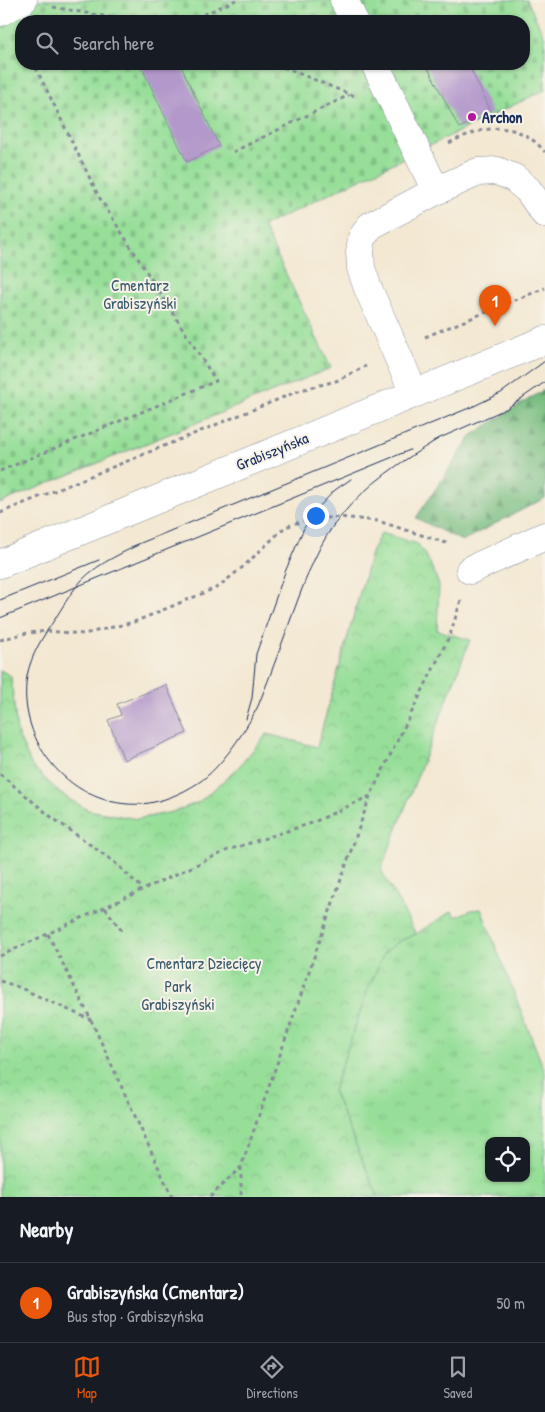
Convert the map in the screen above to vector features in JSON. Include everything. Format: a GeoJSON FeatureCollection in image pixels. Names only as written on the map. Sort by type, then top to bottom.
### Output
{"type":"FeatureCollection","features":[{"type":"Feature","properties":{"kind":"main road"},"geometry":{"type":"LineString","coordinates":[[344,0],[351,15]]}},
{"type":"Feature","properties":{"kind":"main road"},"geometry":{"type":"LineString","coordinates":[[378,70],[436,191]]}},
{"type":"Feature","properties":{"kind":"main road"},"geometry":{"type":"LineString","coordinates":[[414,393],[367,286],[361,268],[360,252],[362,238],[370,226],[436,191],[478,172],[497,171],[514,178],[528,190],[545,214]]}},
{"type":"Feature","properties":{"kind":"main road","name":"Grabiszyńska"},"geometry":{"type":"LineString","coordinates":[[0,564],[545,340]]}},
{"type":"Feature","properties":{"kind":"main road"},"geometry":{"type":"LineString","coordinates":[[470,570],[545,536]]}},
{"type":"Feature","properties":{"kind":"path"},"geometry":{"type":"LineString","coordinates":[[202,15],[236,0]]}},
{"type":"Feature","properties":{"kind":"path"},"geometry":{"type":"LineString","coordinates":[[15,4],[89,15]]}},
{"type":"Feature","properties":{"kind":"path"},"geometry":{"type":"LineString","coordinates":[[0,471],[216,381],[99,197],[37,70]]}},
{"type":"Feature","properties":{"kind":"path"},"geometry":{"type":"LineString","coordinates":[[291,70],[397,111]]}},
{"type":"Feature","properties":{"kind":"path"},"geometry":{"type":"LineString","coordinates":[[233,152],[350,94]]}},
{"type":"Feature","properties":{"kind":"path"},"geometry":{"type":"LineString","coordinates":[[0,513],[301,390],[336,380],[422,338],[545,288]]}},
{"type":"Feature","properties":{"kind":"path"},"geometry":{"type":"LineString","coordinates":[[0,640],[22,634],[46,631],[84,634],[142,619],[218,587],[244,566],[285,527],[309,520],[340,517],[378,521],[455,546]]}},
{"type":"Feature","properties":{"kind":"path"},"geometry":{"type":"LineString","coordinates":[[241,1197],[241,1167],[370,796],[450,635],[470,570]]}},
{"type":"Feature","properties":{"kind":"path"},"geometry":{"type":"LineString","coordinates":[[0,774],[50,816],[113,861],[143,889]]}},
{"type":"Feature","properties":{"kind":"path"},"geometry":{"type":"LineString","coordinates":[[0,956],[228,850],[312,823],[370,796]]}},
{"type":"Feature","properties":{"kind":"path"},"geometry":{"type":"LineString","coordinates":[[104,908],[122,931]]}},
{"type":"Feature","properties":{"kind":"path"},"geometry":{"type":"LineString","coordinates":[[48,934],[91,1020],[172,1197]]}},
{"type":"Feature","properties":{"kind":"path"},"geometry":{"type":"LineString","coordinates":[[0,981],[16,986],[91,1020]]}},
{"type":"Feature","properties":{"kind":"path"},"geometry":{"type":"LineString","coordinates":[[210,1197],[241,1167]]}},
{"type":"Feature","properties":{"kind":"green space","name":"Cmentarz Grabiszyński"},"geometry":{"type":"Polygon","coordinates":[[[0,0],[527,0],[545,38],[545,90],[263,226],[331,368],[0,503],[0,0]]]}},
{"type":"Feature","properties":{"kind":"green space"},"geometry":{"type":"Polygon","coordinates":[[[545,389],[545,498],[462,541],[416,518],[472,435],[545,389]]]}},
{"type":"Feature","properties":{"kind":"green space","name":"Park Grabiszyński"},"geometry":{"type":"Polygon","coordinates":[[[381,533],[418,544],[430,563],[439,585],[437,630],[470,640],[381,870],[416,934],[399,941],[384,953],[366,994],[333,1091],[378,1197],[0,1197],[0,670],[11,676],[17,733],[32,766],[61,794],[88,810],[137,819],[173,812],[199,802],[236,770],[267,734],[317,747],[371,553],[381,533]]]}},
{"type":"Feature","properties":{"kind":"green space"},"geometry":{"type":"Polygon","coordinates":[[[481,909],[545,1072],[545,1197],[378,1197],[333,1091],[366,994],[384,953],[399,941],[416,934],[452,911],[455,917],[471,910],[481,909]]]}},
{"type":"Feature","properties":{"kind":"building"},"geometry":{"type":"Polygon","coordinates":[[[143,70],[183,70],[219,146],[187,162],[143,70]]]}},
{"type":"Feature","properties":{"kind":"building"},"geometry":{"type":"Polygon","coordinates":[[[429,70],[471,70],[492,113],[459,128],[429,70]]]}},
{"type":"Feature","properties":{"kind":"building"},"geometry":{"type":"Polygon","coordinates":[[[166,685],[187,733],[124,760],[108,720],[121,715],[117,704],[166,685]]]}},
{"type":"Feature","properties":{"kind":"tram line"},"geometry":{"type":"LineString","coordinates":[[131,547],[474,406],[501,393],[545,361]]}},
{"type":"Feature","properties":{"kind":"tram line"},"geometry":{"type":"LineString","coordinates":[[433,441],[506,409],[545,382]]}},
{"type":"Feature","properties":{"kind":"tram line"},"geometry":{"type":"LineString","coordinates":[[138,545],[96,568],[73,591],[34,653],[27,676],[26,701],[31,725],[40,747],[54,767],[72,783],[93,796],[117,803],[142,804],[164,799],[192,787],[207,776],[224,758],[240,737],[258,706],[310,569],[326,536],[340,517],[374,483],[438,439]]}},
{"type":"Feature","properties":{"kind":"tram line"},"geometry":{"type":"LineString","coordinates":[[0,618],[410,450]]}},
{"type":"Feature","properties":{"kind":"tram line"},"geometry":{"type":"LineString","coordinates":[[246,719],[252,698],[256,654],[285,572],[304,528],[315,511],[335,490],[351,479]]}},
{"type":"Feature","properties":{"kind":"tram line"},"geometry":{"type":"LineString","coordinates":[[0,600],[99,560]]}},
{"type":"Feature","properties":{"kind":"place","name":"Archon"},"geometry":{"type":"Point","coordinates":[472,117]}},
{"type":"Feature","properties":{"kind":"place","name":"Grabiszyńska (Cmentarz)"},"geometry":{"type":"Point","coordinates":[495,326]}},
{"type":"Feature","properties":{"kind":"park label","name":"Cmentarz Dziecięcy"},"geometry":{"type":"Point","coordinates":[204,963]}}]}
